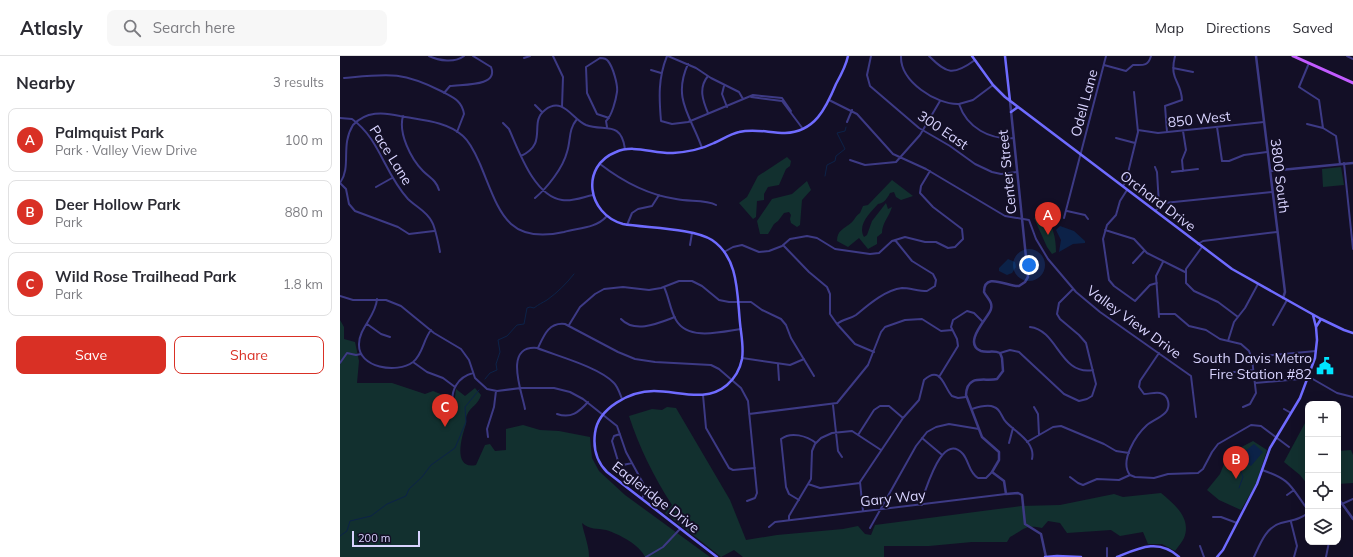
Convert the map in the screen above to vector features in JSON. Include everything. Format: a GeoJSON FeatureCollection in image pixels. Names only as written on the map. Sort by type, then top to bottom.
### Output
{"type":"FeatureCollection","features":[{"type":"Feature","properties":{"kind":"main road"},"geometry":{"type":"LineString","coordinates":[[603,414],[622,400],[651,391],[703,395],[718,391],[732,380],[739,368],[742,358],[741,329],[734,275],[724,252],[711,240],[692,233],[627,225],[617,223],[606,217],[597,206],[593,195],[593,178],[600,164],[612,153],[625,149],[670,153],[702,148],[741,132],[756,130],[786,133],[803,129],[817,119],[829,100],[848,56]]}},
{"type":"Feature","properties":{"kind":"main road","name":"Orchard Drive"},"geometry":{"type":"LineString","coordinates":[[972,56],[993,85],[1010,101],[1232,269],[1321,319],[1353,333]]}},
{"type":"Feature","properties":{"kind":"main road","name":"Center Street"},"geometry":{"type":"LineString","coordinates":[[1005,56],[1010,101]]}},
{"type":"Feature","properties":{"kind":"main road"},"geometry":{"type":"LineString","coordinates":[[1293,56],[1353,84]]}},
{"type":"Feature","properties":{"kind":"main road"},"geometry":{"type":"LineString","coordinates":[[1011,112],[1018,107]]}},
{"type":"Feature","properties":{"kind":"main road"},"geometry":{"type":"LineString","coordinates":[[1217,557],[1237,523],[1257,484],[1267,454],[1292,413],[1308,378],[1316,351],[1316,327],[1313,314]]}},
{"type":"Feature","properties":{"kind":"main road"},"geometry":{"type":"LineString","coordinates":[[1316,327],[1321,319]]}},
{"type":"Feature","properties":{"kind":"main road","name":"Eagleridge Drive"},"geometry":{"type":"LineString","coordinates":[[603,414],[598,422],[594,436],[595,450],[599,460],[612,476],[717,557]]}},
{"type":"Feature","properties":{"kind":"main road"},"geometry":{"type":"LineString","coordinates":[[1117,557],[1143,547],[1154,545],[1167,548],[1179,557]]}},
{"type":"Feature","properties":{"kind":"main road"},"geometry":{"type":"LineString","coordinates":[[1046,557],[1081,557]]}},
{"type":"Feature","properties":{"kind":"street"},"geometry":{"type":"LineString","coordinates":[[429,56],[440,61],[459,59],[464,56]]}},
{"type":"Feature","properties":{"kind":"street"},"geometry":{"type":"LineString","coordinates":[[444,93],[450,86],[483,82],[490,79],[492,72],[489,65],[473,56]]}},
{"type":"Feature","properties":{"kind":"street"},"geometry":{"type":"LineString","coordinates":[[524,58],[530,56]]}},
{"type":"Feature","properties":{"kind":"street"},"geometry":{"type":"LineString","coordinates":[[553,56],[563,77],[562,106]]}},
{"type":"Feature","properties":{"kind":"street"},"geometry":{"type":"LineString","coordinates":[[743,99],[739,92],[724,86],[688,64],[668,56],[661,73],[659,90],[662,121],[672,124],[690,121],[727,107],[750,96],[780,98],[785,101],[803,129]]}},
{"type":"Feature","properties":{"kind":"street","name":"300 East"},"geometry":{"type":"LineString","coordinates":[[871,56],[868,81],[872,88],[923,131],[950,146],[975,164],[992,172],[1001,174],[1017,172]]}},
{"type":"Feature","properties":{"kind":"street"},"geometry":{"type":"LineString","coordinates":[[901,56],[902,67],[909,78],[940,101],[960,104],[973,100],[993,85]]}},
{"type":"Feature","properties":{"kind":"street"},"geometry":{"type":"LineString","coordinates":[[929,56],[941,68],[950,71],[960,70],[975,60]]}},
{"type":"Feature","properties":{"kind":"street","name":"Odell Lane"},"geometry":{"type":"LineString","coordinates":[[1064,218],[1106,56]]}},
{"type":"Feature","properties":{"kind":"street"},"geometry":{"type":"LineString","coordinates":[[1104,65],[1126,71],[1134,65],[1143,66],[1149,62],[1151,56]]}},
{"type":"Feature","properties":{"kind":"street"},"geometry":{"type":"LineString","coordinates":[[1167,132],[1164,106],[1182,102],[1181,92],[1174,77],[1173,68],[1175,56]]}},
{"type":"Feature","properties":{"kind":"street","name":"3800 South"},"geometry":{"type":"LineString","coordinates":[[1256,56],[1284,292],[1283,298]]}},
{"type":"Feature","properties":{"kind":"street"},"geometry":{"type":"LineString","coordinates":[[1347,56],[1353,59]]}},
{"type":"Feature","properties":{"kind":"street"},"geometry":{"type":"LineString","coordinates":[[607,126],[606,121],[609,119],[617,90],[609,63],[601,58],[586,67],[586,91],[597,114],[609,119]]}},
{"type":"Feature","properties":{"kind":"street"},"geometry":{"type":"LineString","coordinates":[[1309,63],[1299,86],[1300,89],[1319,100],[1323,128]]}},
{"type":"Feature","properties":{"kind":"street"},"geometry":{"type":"LineString","coordinates":[[688,64],[682,80],[681,96],[683,105],[702,148]]}},
{"type":"Feature","properties":{"kind":"street"},"geometry":{"type":"LineString","coordinates":[[1173,68],[1193,72]]}},
{"type":"Feature","properties":{"kind":"street"},"geometry":{"type":"LineString","coordinates":[[651,70],[661,73]]}},
{"type":"Feature","properties":{"kind":"street"},"geometry":{"type":"LineString","coordinates":[[344,78],[380,74],[399,75],[418,80],[456,98],[463,108],[464,119],[457,132]]}},
{"type":"Feature","properties":{"kind":"street"},"geometry":{"type":"LineString","coordinates":[[708,76],[704,81],[702,89],[704,102],[708,113]]}},
{"type":"Feature","properties":{"kind":"street"},"geometry":{"type":"LineString","coordinates":[[724,86],[722,94],[727,107]]}},
{"type":"Feature","properties":{"kind":"street"},"geometry":{"type":"LineString","coordinates":[[1123,186],[1126,181],[1138,130],[1134,92]]}},
{"type":"Feature","properties":{"kind":"street"},"geometry":{"type":"LineString","coordinates":[[829,100],[852,110],[857,114],[890,151],[930,171],[1003,216],[1022,219]]}},
{"type":"Feature","properties":{"kind":"street"},"geometry":{"type":"LineString","coordinates":[[850,160],[868,165],[895,162],[923,131],[940,101]]}},
{"type":"Feature","properties":{"kind":"street","name":"Center Street"},"geometry":{"type":"LineString","coordinates":[[982,320],[992,308],[991,303],[984,292],[988,283],[996,280],[1016,286],[1023,284],[1026,281],[1028,274],[1010,101]]}},
{"type":"Feature","properties":{"kind":"street"},"geometry":{"type":"LineString","coordinates":[[960,104],[970,122],[982,132],[1000,139],[1014,138]]}},
{"type":"Feature","properties":{"kind":"street"},"geometry":{"type":"LineString","coordinates":[[534,105],[542,112]]}},
{"type":"Feature","properties":{"kind":"street"},"geometry":{"type":"LineString","coordinates":[[521,156],[530,152],[535,145],[538,121],[542,112],[552,107],[562,106],[569,110],[577,120],[589,126],[607,126],[620,134],[623,138],[625,149]]}},
{"type":"Feature","properties":{"kind":"street"},"geometry":{"type":"LineString","coordinates":[[847,122],[852,110]]}},
{"type":"Feature","properties":{"kind":"street"},"geometry":{"type":"LineString","coordinates":[[434,231],[409,234],[398,227],[357,212],[350,206],[346,189],[340,183],[344,172],[344,141],[349,130],[356,122],[365,116],[377,113],[403,116],[441,124],[457,132],[465,138],[476,154],[503,215],[521,231],[532,235],[547,235],[594,225],[606,217]]}},
{"type":"Feature","properties":{"kind":"street"},"geometry":{"type":"LineString","coordinates":[[403,116],[401,130],[404,140],[419,166],[436,182],[439,190]]}},
{"type":"Feature","properties":{"kind":"street","name":"Pace Lane"},"geometry":{"type":"LineString","coordinates":[[340,118],[349,118],[356,122],[371,136],[392,178],[410,201],[429,218],[433,224],[440,252]]}},
{"type":"Feature","properties":{"kind":"street"},"geometry":{"type":"LineString","coordinates":[[534,198],[544,189],[566,156],[570,131],[577,120]]}},
{"type":"Feature","properties":{"kind":"street","name":"850 West"},"geometry":{"type":"LineString","coordinates":[[1138,130],[1155,134],[1264,122]]}},
{"type":"Feature","properties":{"kind":"street"},"geometry":{"type":"LineString","coordinates":[[503,123],[508,129],[531,176],[544,189],[556,198],[564,200],[593,195]]}},
{"type":"Feature","properties":{"kind":"street"},"geometry":{"type":"LineString","coordinates":[[1307,124],[1323,128],[1336,136],[1342,164],[1353,249]]}},
{"type":"Feature","properties":{"kind":"street"},"geometry":{"type":"LineString","coordinates":[[1217,127],[1221,160],[1223,162],[1244,155],[1267,152]]}},
{"type":"Feature","properties":{"kind":"street"},"geometry":{"type":"LineString","coordinates":[[1183,131],[1186,150],[1182,160],[1183,171]]}},
{"type":"Feature","properties":{"kind":"street"},"geometry":{"type":"LineString","coordinates":[[1116,138],[1135,143]]}},
{"type":"Feature","properties":{"kind":"street"},"geometry":{"type":"LineString","coordinates":[[1270,171],[1353,162]]}},
{"type":"Feature","properties":{"kind":"street"},"geometry":{"type":"LineString","coordinates":[[600,164],[620,178],[659,195],[685,201],[709,202],[716,205]]}},
{"type":"Feature","properties":{"kind":"street"},"geometry":{"type":"LineString","coordinates":[[1155,167],[1157,172],[1160,206]]}},
{"type":"Feature","properties":{"kind":"street"},"geometry":{"type":"LineString","coordinates":[[1172,172],[1198,169]]}},
{"type":"Feature","properties":{"kind":"street"},"geometry":{"type":"LineString","coordinates":[[724,252],[733,247],[742,245],[755,251],[766,252],[783,245],[791,238],[811,236],[835,249],[870,254],[881,252],[895,240],[909,237],[925,242],[936,242],[950,248],[957,247],[962,241],[964,234],[961,227],[935,209],[921,195],[920,187],[930,171]]}},
{"type":"Feature","properties":{"kind":"street"},"geometry":{"type":"LineString","coordinates":[[376,187],[392,178]]}},
{"type":"Feature","properties":{"kind":"street"},"geometry":{"type":"LineString","coordinates":[[1127,190],[1120,201],[1116,215],[1105,230],[1103,239],[1109,280],[1114,286],[1135,302],[1150,285],[1157,283]]}},
{"type":"Feature","properties":{"kind":"street"},"geometry":{"type":"LineString","coordinates":[[1156,211],[1160,206],[1184,201],[1272,192]]}},
{"type":"Feature","properties":{"kind":"street"},"geometry":{"type":"LineString","coordinates":[[627,225],[632,213],[638,209],[652,206],[659,195]]}},
{"type":"Feature","properties":{"kind":"street"},"geometry":{"type":"LineString","coordinates":[[1067,211],[1084,215],[1088,219]]}},
{"type":"Feature","properties":{"kind":"street","name":"Valley View Drive"},"geometry":{"type":"LineString","coordinates":[[1022,219],[1030,221],[1036,239],[1045,254],[1073,289],[1100,312],[1192,376],[1196,417]]}},
{"type":"Feature","properties":{"kind":"street"},"geometry":{"type":"LineString","coordinates":[[1105,230],[1134,239],[1144,251],[1185,272]]}},
{"type":"Feature","properties":{"kind":"street"},"geometry":{"type":"LineString","coordinates":[[1198,244],[1203,240],[1277,232]]}},
{"type":"Feature","properties":{"kind":"street"},"geometry":{"type":"LineString","coordinates":[[690,245],[692,233]]}},
{"type":"Feature","properties":{"kind":"street"},"geometry":{"type":"LineString","coordinates":[[837,324],[842,320],[854,316],[864,306],[895,290],[904,288],[927,291],[935,286],[936,280],[933,274],[910,260],[895,240]]}},
{"type":"Feature","properties":{"kind":"street"},"geometry":{"type":"LineString","coordinates":[[783,245],[809,272],[827,287],[830,294],[830,314],[837,324],[855,344],[874,352]]}},
{"type":"Feature","properties":{"kind":"street"},"geometry":{"type":"LineString","coordinates":[[1202,247],[1185,272],[1186,283],[1190,288],[1218,302],[1238,317]]}},
{"type":"Feature","properties":{"kind":"street"},"geometry":{"type":"LineString","coordinates":[[1133,263],[1144,251]]}},
{"type":"Feature","properties":{"kind":"street"},"geometry":{"type":"LineString","coordinates":[[1159,317],[1160,314],[1156,275],[1163,262]]}},
{"type":"Feature","properties":{"kind":"street"},"geometry":{"type":"LineString","coordinates":[[569,325],[580,307],[602,290],[620,287],[647,290],[664,287],[679,281],[692,281],[702,286],[718,300],[726,302],[751,302],[762,310],[783,320],[814,376]]}},
{"type":"Feature","properties":{"kind":"street"},"geometry":{"type":"LineString","coordinates":[[1228,341],[1231,328],[1258,284]]}},
{"type":"Feature","properties":{"kind":"street"},"geometry":{"type":"LineString","coordinates":[[664,287],[674,317],[682,328],[693,333],[741,329]]}},
{"type":"Feature","properties":{"kind":"street"},"geometry":{"type":"LineString","coordinates":[[940,377],[958,346],[957,339],[952,330],[952,321],[964,312],[971,312],[982,320],[976,334],[976,346],[982,351],[1000,353],[1010,350],[1019,352],[1058,391],[1076,401],[1087,400],[1094,393],[1096,386],[1085,341],[1060,319],[1057,314],[1059,303],[1073,289]]}},
{"type":"Feature","properties":{"kind":"street"},"geometry":{"type":"LineString","coordinates":[[340,296],[357,300],[377,299],[390,301],[401,306],[431,330],[461,349],[469,360],[473,373],[482,386],[496,391],[521,388],[558,388],[574,393],[588,402],[615,424],[632,463],[644,485],[645,491],[642,499]]}},
{"type":"Feature","properties":{"kind":"street"},"geometry":{"type":"LineString","coordinates":[[377,299],[376,308],[359,340],[361,354],[370,363],[381,366],[399,367],[413,362],[420,354],[424,340],[431,330]]}},
{"type":"Feature","properties":{"kind":"street"},"geometry":{"type":"LineString","coordinates":[[1273,326],[1287,300]]}},
{"type":"Feature","properties":{"kind":"street"},"geometry":{"type":"LineString","coordinates":[[1160,314],[1173,313],[1189,326],[1206,330],[1218,338],[1243,345],[1248,349],[1252,357],[1255,396],[1249,405],[1243,407]]}},
{"type":"Feature","properties":{"kind":"street"},"geometry":{"type":"LineString","coordinates":[[621,318],[628,324],[642,326],[656,324],[674,317]]}},
{"type":"Feature","properties":{"kind":"street"},"geometry":{"type":"LineString","coordinates":[[749,414],[833,405],[841,400],[872,358],[882,330],[887,326],[898,322],[924,319],[939,330],[952,330]]}},
{"type":"Feature","properties":{"kind":"street"},"geometry":{"type":"LineString","coordinates":[[367,324],[381,334],[390,337]]}},
{"type":"Feature","properties":{"kind":"street"},"geometry":{"type":"LineString","coordinates":[[538,348],[547,331],[552,326],[559,324],[569,325],[618,352],[636,359],[655,362],[711,365],[732,380],[745,394],[749,414],[757,496],[753,500],[747,501]]}},
{"type":"Feature","properties":{"kind":"street"},"geometry":{"type":"LineString","coordinates":[[1030,327],[1036,328],[1047,337],[1063,357],[1076,369],[1083,371],[1093,370]]}},
{"type":"Feature","properties":{"kind":"street"},"geometry":{"type":"LineString","coordinates":[[525,409],[516,372],[518,358],[527,349],[538,348],[583,365],[608,378],[616,386],[622,400]]}},
{"type":"Feature","properties":{"kind":"street"},"geometry":{"type":"LineString","coordinates":[[1252,357],[1316,351]]}},
{"type":"Feature","properties":{"kind":"street"},"geometry":{"type":"LineString","coordinates":[[340,363],[347,353],[356,356],[361,354]]}},
{"type":"Feature","properties":{"kind":"street"},"geometry":{"type":"LineString","coordinates":[[922,505],[922,499],[941,455],[950,450],[960,452],[974,475],[979,478],[986,478],[992,472],[999,460],[1000,452],[985,440],[966,397],[967,388],[972,382],[980,379],[996,380],[1002,376],[1003,368],[1000,353]]}},
{"type":"Feature","properties":{"kind":"street"},"geometry":{"type":"LineString","coordinates":[[1130,475],[1127,467],[1129,452],[1141,431],[1164,415],[1168,409],[1168,401],[1164,395],[1158,393],[1144,394],[1139,387],[1140,381],[1159,353]]}},
{"type":"Feature","properties":{"kind":"street"},"geometry":{"type":"LineString","coordinates":[[742,358],[794,365],[804,360]]}},
{"type":"Feature","properties":{"kind":"street"},"geometry":{"type":"LineString","coordinates":[[413,362],[427,372],[443,378],[455,387]]}},
{"type":"Feature","properties":{"kind":"street"},"geometry":{"type":"LineString","coordinates":[[778,364],[779,380]]}},
{"type":"Feature","properties":{"kind":"street"},"geometry":{"type":"LineString","coordinates":[[1225,373],[1253,370]]}},
{"type":"Feature","properties":{"kind":"street"},"geometry":{"type":"LineString","coordinates":[[453,406],[452,396],[455,387],[462,378],[473,373]]}},
{"type":"Feature","properties":{"kind":"street"},"geometry":{"type":"LineString","coordinates":[[863,511],[860,483],[903,418],[920,398],[922,384],[926,378],[933,375],[940,377],[952,396],[958,398],[966,397]]}},
{"type":"Feature","properties":{"kind":"street"},"geometry":{"type":"LineString","coordinates":[[1255,383],[1308,378],[1324,384],[1338,393],[1353,397]]}},
{"type":"Feature","properties":{"kind":"street"},"geometry":{"type":"LineString","coordinates":[[488,437],[487,429],[494,407],[496,391]]}},
{"type":"Feature","properties":{"kind":"street"},"geometry":{"type":"LineString","coordinates":[[703,395],[706,428],[729,468],[733,470],[755,468]]}},
{"type":"Feature","properties":{"kind":"street"},"geometry":{"type":"LineString","coordinates":[[557,414],[566,416],[575,414],[588,402]]}},
{"type":"Feature","properties":{"kind":"street"},"geometry":{"type":"LineString","coordinates":[[833,405],[838,452],[842,457]]}},
{"type":"Feature","properties":{"kind":"street"},"geometry":{"type":"LineString","coordinates":[[858,435],[875,409],[880,406],[889,406],[903,418]]}},
{"type":"Feature","properties":{"kind":"street"},"geometry":{"type":"LineString","coordinates":[[972,409],[989,406],[996,408],[1005,422],[1019,432],[1027,442],[1032,452],[1032,459]]}},
{"type":"Feature","properties":{"kind":"street"},"geometry":{"type":"LineString","coordinates":[[1034,407],[1038,414],[1039,435]]}},
{"type":"Feature","properties":{"kind":"street"},"geometry":{"type":"LineString","coordinates":[[1284,409],[1292,413]]}},
{"type":"Feature","properties":{"kind":"street"},"geometry":{"type":"LineString","coordinates":[[870,528],[922,438],[934,428],[946,424],[955,424],[979,429]]}},
{"type":"Feature","properties":{"kind":"street"},"geometry":{"type":"LineString","coordinates":[[1070,477],[1078,483],[1084,485],[1097,479],[1119,480],[1130,475],[1135,477],[1154,478],[1168,474],[1198,473],[1203,469],[1217,446],[1249,425],[1259,425],[1289,447]]}},
{"type":"Feature","properties":{"kind":"street"},"geometry":{"type":"LineString","coordinates":[[1027,442],[1054,426],[1061,426],[1116,450],[1129,452]]}},
{"type":"Feature","properties":{"kind":"street"},"geometry":{"type":"LineString","coordinates":[[1009,443],[1013,428]]}},
{"type":"Feature","properties":{"kind":"street"},"geometry":{"type":"LineString","coordinates":[[789,521],[789,516],[808,484],[812,474],[812,453],[816,443],[825,436],[836,432],[852,431],[881,450]]}},
{"type":"Feature","properties":{"kind":"street"},"geometry":{"type":"LineString","coordinates":[[620,434],[614,436],[612,441],[618,460],[623,465],[632,463]]}},
{"type":"Feature","properties":{"kind":"street"},"geometry":{"type":"LineString","coordinates":[[799,500],[789,494],[786,487],[781,439],[785,436],[802,435],[816,443]]}},
{"type":"Feature","properties":{"kind":"street"},"geometry":{"type":"LineString","coordinates":[[922,438],[941,455]]}},
{"type":"Feature","properties":{"kind":"street"},"geometry":{"type":"LineString","coordinates":[[1262,470],[1280,476],[1294,490],[1307,509]]}},
{"type":"Feature","properties":{"kind":"street"},"geometry":{"type":"LineString","coordinates":[[992,472],[1004,481],[1006,494]]}},
{"type":"Feature","properties":{"kind":"street"},"geometry":{"type":"LineString","coordinates":[[808,484],[820,488],[860,483]]}},
{"type":"Feature","properties":{"kind":"street"},"geometry":{"type":"LineString","coordinates":[[1287,495],[1294,490]]}},
{"type":"Feature","properties":{"kind":"street","name":"Gary Way"},"geometry":{"type":"LineString","coordinates":[[769,528],[773,523],[1006,494],[1021,494],[1026,524],[1040,534],[1046,557]]}},
{"type":"Feature","properties":{"kind":"street"},"geometry":{"type":"LineString","coordinates":[[1353,499],[1342,504],[1353,519]]}},
{"type":"Feature","properties":{"kind":"street"},"geometry":{"type":"LineString","coordinates":[[1254,557],[1270,530],[1280,524],[1298,520],[1305,515]]}},
{"type":"Feature","properties":{"kind":"street"},"geometry":{"type":"LineString","coordinates":[[1213,517],[1221,517],[1237,523]]}},
{"type":"Feature","properties":{"kind":"street"},"geometry":{"type":"LineString","coordinates":[[1291,522],[1297,546],[1294,557]]}},
{"type":"Feature","properties":{"kind":"street"},"geometry":{"type":"LineString","coordinates":[[646,557],[665,546],[680,528]]}},
{"type":"Feature","properties":{"kind":"street"},"geometry":{"type":"LineString","coordinates":[[1326,557],[1328,545]]}},
{"type":"Feature","properties":{"kind":"street"},"geometry":{"type":"LineString","coordinates":[[1200,546],[1204,557]]}},
{"type":"Feature","properties":{"kind":"street"},"geometry":{"type":"LineString","coordinates":[[1107,548],[1107,557]]}},
{"type":"Feature","properties":{"kind":"green space"},"geometry":{"type":"Polygon","coordinates":[[[787,157],[791,161],[790,166],[786,169],[779,185],[768,187],[764,194],[764,200],[757,201],[756,217],[753,219],[739,203],[747,197],[758,176],[787,157]]]}},
{"type":"Feature","properties":{"kind":"green space"},"geometry":{"type":"Polygon","coordinates":[[[1341,167],[1344,185],[1323,187],[1322,169],[1341,167]]]}},
{"type":"Feature","properties":{"kind":"green space"},"geometry":{"type":"Polygon","coordinates":[[[892,180],[913,196],[901,200],[896,197],[894,192],[890,193],[888,197],[882,203],[878,204],[865,219],[862,228],[864,237],[867,235],[872,221],[886,203],[888,209],[892,207],[883,226],[882,233],[877,237],[877,244],[868,249],[859,238],[848,247],[837,241],[838,234],[841,230],[852,222],[860,213],[863,206],[868,205],[892,180]]]}},
{"type":"Feature","properties":{"kind":"green space"},"geometry":{"type":"Polygon","coordinates":[[[807,181],[811,190],[802,200],[800,225],[797,227],[791,223],[791,215],[789,212],[784,213],[774,224],[768,234],[760,234],[757,221],[772,199],[792,194],[807,181]]]}},
{"type":"Feature","properties":{"kind":"green space"},"geometry":{"type":"Polygon","coordinates":[[[1042,214],[1049,222],[1054,236],[1056,252],[1052,254],[1047,247],[1034,218],[1042,214]]]}},
{"type":"Feature","properties":{"kind":"green space"},"geometry":{"type":"Polygon","coordinates":[[[340,320],[344,327],[344,339],[355,342],[359,361],[357,383],[392,383],[425,394],[433,391],[448,397],[451,405],[454,405],[456,389],[465,396],[475,388],[481,395],[466,416],[466,426],[460,452],[464,463],[476,465],[485,445],[490,444],[495,451],[506,450],[506,429],[523,425],[540,430],[559,431],[590,437],[592,458],[599,471],[625,495],[710,557],[645,557],[639,548],[623,537],[606,530],[588,527],[582,523],[589,557],[340,557],[340,320]]]}},
{"type":"Feature","properties":{"kind":"green space"},"geometry":{"type":"Polygon","coordinates":[[[667,407],[676,408],[730,500],[746,540],[858,526],[865,534],[871,535],[875,525],[1021,506],[1060,505],[1114,494],[1123,497],[1161,493],[1176,507],[1184,518],[1186,531],[1184,538],[1175,551],[1162,544],[1148,544],[1143,532],[1120,536],[1111,530],[1067,533],[1060,523],[1048,521],[1042,528],[1024,528],[1010,537],[1007,542],[972,542],[929,546],[884,546],[884,557],[743,557],[734,550],[721,557],[665,513],[672,505],[659,484],[637,439],[629,416],[652,409],[662,410],[667,407]]]}},
{"type":"Feature","properties":{"kind":"green space"},"geometry":{"type":"Polygon","coordinates":[[[1305,423],[1305,481],[1300,475],[1284,462],[1305,423]]]}},
{"type":"Feature","properties":{"kind":"green space"},"geometry":{"type":"Polygon","coordinates":[[[1253,441],[1267,450],[1256,484],[1241,510],[1219,500],[1207,490],[1220,474],[1228,454],[1253,441]]]}},
{"type":"Feature","properties":{"kind":"green space"},"geometry":{"type":"Polygon","coordinates":[[[1351,450],[1353,455],[1353,483],[1341,484],[1341,451],[1351,450]]]}},
{"type":"Feature","properties":{"kind":"water"},"geometry":{"type":"Polygon","coordinates":[[[1060,226],[1074,231],[1085,241],[1085,243],[1073,244],[1059,252],[1061,240],[1056,230],[1060,226]]]}},
{"type":"Feature","properties":{"kind":"water"},"geometry":{"type":"Polygon","coordinates":[[[1008,259],[1015,262],[1016,267],[1012,273],[1007,275],[999,271],[999,268],[1008,259]]]}},
{"type":"Feature","properties":{"kind":"water"},"geometry":{"type":"Polygon","coordinates":[[[1254,444],[1263,452],[1251,466],[1239,459],[1239,456],[1254,444]]]}},
{"type":"Feature","properties":{"kind":"waterway"},"geometry":{"type":"LineString","coordinates":[[825,176],[827,165],[835,161],[836,156],[845,149],[837,133],[845,131],[846,127]]}},
{"type":"Feature","properties":{"kind":"waterway"},"geometry":{"type":"LineString","coordinates":[[485,379],[490,373],[497,370],[496,364],[500,352],[498,340],[507,336],[517,325],[524,324],[527,308],[534,308],[547,300],[562,288],[574,274]]}},
{"type":"Feature","properties":{"kind":"waterway"},"geometry":{"type":"LineString","coordinates":[[340,536],[347,531],[350,521],[371,516],[387,504],[406,496],[409,489],[422,477],[431,465],[455,448],[466,422],[465,407],[479,390]]}},
{"type":"Feature","properties":{"kind":"waterway"},"geometry":{"type":"LineString","coordinates":[[1239,488],[1243,477],[1240,469],[1245,463]]}},
{"type":"Feature","properties":{"kind":"place","name":"Palmquist Park"},"geometry":{"type":"Point","coordinates":[1048,235]}},
{"type":"Feature","properties":{"kind":"place","name":"South Davis Metro Fire Station #82"},"geometry":{"type":"Point","coordinates":[1325,366]}},
{"type":"Feature","properties":{"kind":"place","name":"Wild Rose Trailhead Park"},"geometry":{"type":"Point","coordinates":[445,427]}},
{"type":"Feature","properties":{"kind":"place","name":"Deer Hollow Park"},"geometry":{"type":"Point","coordinates":[1236,479]}}]}
